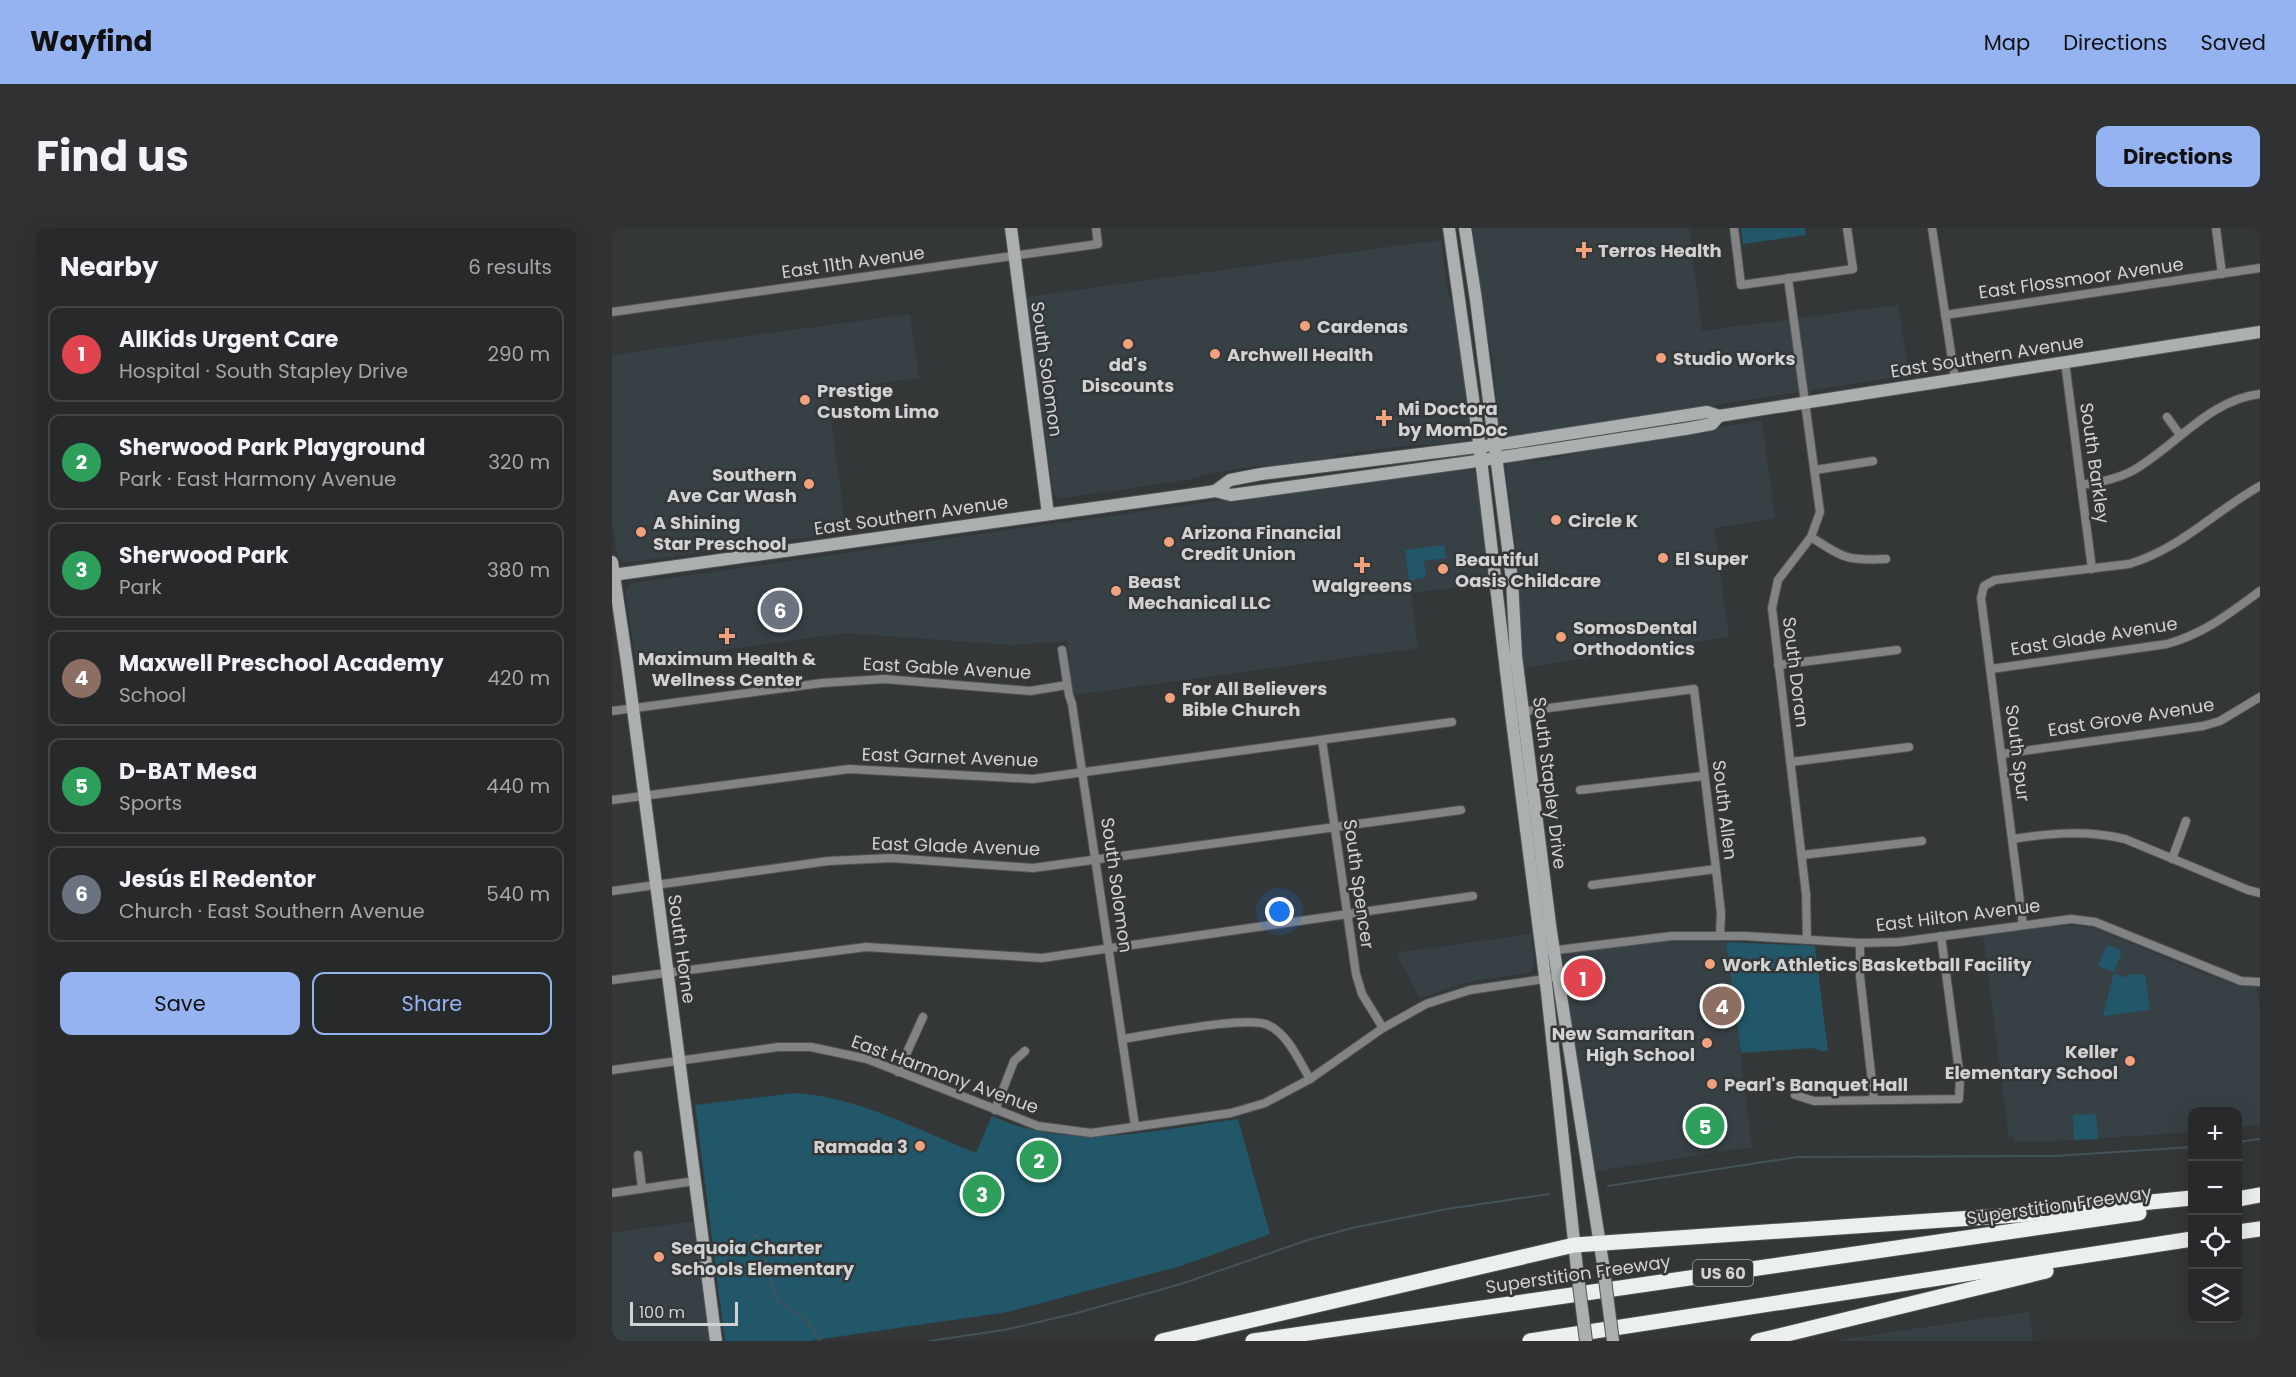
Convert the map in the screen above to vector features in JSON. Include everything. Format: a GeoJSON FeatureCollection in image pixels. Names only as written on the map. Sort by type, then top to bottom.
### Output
{"type":"FeatureCollection","features":[{"type":"Feature","properties":{"kind":"highway"},"geometry":{"type":"LineString","coordinates":[[2242,1196],[2260,1194]]}},
{"type":"Feature","properties":{"kind":"highway"},"geometry":{"type":"LineString","coordinates":[[1162,1341],[1574,1245],[2017,1215],[2188,1198]]}},
{"type":"Feature","properties":{"kind":"highway","name":"Superstition Freeway"},"geometry":{"type":"LineString","coordinates":[[1253,1341],[2188,1206]]}},
{"type":"Feature","properties":{"kind":"highway"},"geometry":{"type":"LineString","coordinates":[[2242,1231],[2260,1229]]}},
{"type":"Feature","properties":{"kind":"highway","name":"US 60"},"geometry":{"type":"LineString","coordinates":[[1530,1341],[2188,1240]]}},
{"type":"Feature","properties":{"kind":"highway"},"geometry":{"type":"LineString","coordinates":[[1758,1341],[2152,1245]]}},
{"type":"Feature","properties":{"kind":"main road","name":"South Solomon"},"geometry":{"type":"LineString","coordinates":[[1011,228],[1048,514]]}},
{"type":"Feature","properties":{"kind":"main road","name":"South Stapley Drive"},"geometry":{"type":"LineString","coordinates":[[1449,228],[1480,446],[1496,581],[1578,1115],[1600,1243],[1613,1341]]}},
{"type":"Feature","properties":{"kind":"main road"},"geometry":{"type":"LineString","coordinates":[[1458,228],[1467,243]]}},
{"type":"Feature","properties":{"kind":"main road","name":"South Stapley Drive"},"geometry":{"type":"LineString","coordinates":[[1465,228],[1512,580],[1517,712],[1541,952],[1586,1341]]}},
{"type":"Feature","properties":{"kind":"main road"},"geometry":{"type":"LineString","coordinates":[[1455,267],[1464,278],[1470,298],[1476,300]]}},
{"type":"Feature","properties":{"kind":"main road"},"geometry":{"type":"LineString","coordinates":[[1460,302],[1466,302],[1469,306],[1473,323],[1480,335]]}},
{"type":"Feature","properties":{"kind":"main road","name":"East Southern Avenue"},"geometry":{"type":"LineString","coordinates":[[613,570],[1215,490],[1230,480],[1240,478],[1495,444],[1707,412],[1719,416],[2260,332]]}},
{"type":"Feature","properties":{"kind":"main road"},"geometry":{"type":"LineString","coordinates":[[1643,436],[1646,430],[1678,421],[1686,416]]}},
{"type":"Feature","properties":{"kind":"main road","name":"East Southern Avenue"},"geometry":{"type":"LineString","coordinates":[[1215,490],[1231,495],[1496,458],[1712,424],[1719,416]]}},
{"type":"Feature","properties":{"kind":"main road"},"geometry":{"type":"LineString","coordinates":[[1334,481],[1344,472],[1372,468],[1384,458]]}},
{"type":"Feature","properties":{"kind":"main road"},"geometry":{"type":"LineString","coordinates":[[1270,490],[1282,482],[1329,474],[1332,465]]}},
{"type":"Feature","properties":{"kind":"main road","name":"South Horne"},"geometry":{"type":"LineString","coordinates":[[613,570],[645,795],[716,1341]]}},
{"type":"Feature","properties":{"kind":"main road"},"geometry":{"type":"LineString","coordinates":[[1496,581],[1504,591],[1509,618],[1514,619]]}},
{"type":"Feature","properties":{"kind":"main road"},"geometry":{"type":"LineString","coordinates":[[1550,1027],[1560,1043],[1564,1066],[1572,1072]]}},
{"type":"Feature","properties":{"kind":"main road"},"geometry":{"type":"LineString","coordinates":[[1556,1074],[1566,1079],[1571,1110],[1578,1115]]}},
{"type":"Feature","properties":{"kind":"street","name":"East 11th Avenue"},"geometry":{"type":"LineString","coordinates":[[612,312],[1098,244],[1096,228]]}},
{"type":"Feature","properties":{"kind":"street"},"geometry":{"type":"LineString","coordinates":[[1734,228],[1742,285],[1852,269],[1847,228]]}},
{"type":"Feature","properties":{"kind":"street"},"geometry":{"type":"LineString","coordinates":[[1932,228],[1954,379]]}},
{"type":"Feature","properties":{"kind":"street"},"geometry":{"type":"LineString","coordinates":[[2216,228],[2222,274]]}},
{"type":"Feature","properties":{"kind":"street","name":"East Flossmoor Avenue"},"geometry":{"type":"LineString","coordinates":[[1945,315],[2260,268]]}},
{"type":"Feature","properties":{"kind":"street","name":"South Doran"},"geometry":{"type":"LineString","coordinates":[[1788,278],[1820,512],[1811,537],[1785,570],[1774,591],[1772,618],[1802,855],[1807,940]]}},
{"type":"Feature","properties":{"kind":"street","name":"South Barkley"},"geometry":{"type":"LineString","coordinates":[[2065,362],[2092,569]]}},
{"type":"Feature","properties":{"kind":"street"},"geometry":{"type":"LineString","coordinates":[[2081,484],[2104,481],[2135,469],[2180,435],[2230,402],[2248,395],[2260,394]]}},
{"type":"Feature","properties":{"kind":"street"},"geometry":{"type":"LineString","coordinates":[[2167,417],[2180,435]]}},
{"type":"Feature","properties":{"kind":"street"},"geometry":{"type":"LineString","coordinates":[[1815,470],[1873,461]]}},
{"type":"Feature","properties":{"kind":"street"},"geometry":{"type":"LineString","coordinates":[[2092,569],[2129,564],[2161,553],[2260,486]]}},
{"type":"Feature","properties":{"kind":"street"},"geometry":{"type":"LineString","coordinates":[[1811,537],[1851,559],[1886,559]]}},
{"type":"Feature","properties":{"kind":"street","name":"South Spur"},"geometry":{"type":"LineString","coordinates":[[2024,925],[1981,598],[1984,586],[1995,580],[2092,569]]}},
{"type":"Feature","properties":{"kind":"street","name":"East Glade Avenue"},"geometry":{"type":"LineString","coordinates":[[1991,669],[2167,644],[2213,625],[2260,591]]}},
{"type":"Feature","properties":{"kind":"street","name":"South Solomon"},"geometry":{"type":"LineString","coordinates":[[1062,650],[1135,1126]]}},
{"type":"Feature","properties":{"kind":"street"},"geometry":{"type":"LineString","coordinates":[[1778,665],[1897,650]]}},
{"type":"Feature","properties":{"kind":"street","name":"East Gable Avenue"},"geometry":{"type":"LineString","coordinates":[[612,711],[822,683],[884,679],[1030,691],[1067,685]]}},
{"type":"Feature","properties":{"kind":"street","name":"South Allen"},"geometry":{"type":"LineString","coordinates":[[1517,712],[1694,689],[1721,913],[1720,936]]}},
{"type":"Feature","properties":{"kind":"street","name":"East Grove Avenue"},"geometry":{"type":"LineString","coordinates":[[2002,754],[2203,726],[2220,721],[2260,696]]}},
{"type":"Feature","properties":{"kind":"street","name":"East Garnet Avenue"},"geometry":{"type":"LineString","coordinates":[[612,800],[849,769],[1033,779],[1452,722]]}},
{"type":"Feature","properties":{"kind":"street","name":"South Spencer"},"geometry":{"type":"LineString","coordinates":[[1322,740],[1354,965],[1362,994],[1383,1028]]}},
{"type":"Feature","properties":{"kind":"street"},"geometry":{"type":"LineString","coordinates":[[1791,762],[1910,747]]}},
{"type":"Feature","properties":{"kind":"street"},"geometry":{"type":"LineString","coordinates":[[1580,790],[1704,776]]}},
{"type":"Feature","properties":{"kind":"street","name":"East Glade Avenue"},"geometry":{"type":"LineString","coordinates":[[612,891],[828,861],[891,858],[1033,868],[1461,810]]}},
{"type":"Feature","properties":{"kind":"street"},"geometry":{"type":"LineString","coordinates":[[2172,859],[2186,821]]}},
{"type":"Feature","properties":{"kind":"street"},"geometry":{"type":"LineString","coordinates":[[2013,839],[2066,833],[2125,839],[2260,893]]}},
{"type":"Feature","properties":{"kind":"street"},"geometry":{"type":"LineString","coordinates":[[1802,855],[1922,841]]}},
{"type":"Feature","properties":{"kind":"street"},"geometry":{"type":"LineString","coordinates":[[1592,885],[1716,869]]}},
{"type":"Feature","properties":{"kind":"street"},"geometry":{"type":"LineString","coordinates":[[612,980],[866,947],[1042,958],[1473,896]]}},
{"type":"Feature","properties":{"kind":"street","name":"East Hilton Avenue"},"geometry":{"type":"LineString","coordinates":[[1541,952],[1672,936],[1860,943],[1899,942],[2071,918],[2096,922],[2241,981],[2260,982]]}},
{"type":"Feature","properties":{"kind":"street"},"geometry":{"type":"LineString","coordinates":[[1795,1095],[1814,1101],[1959,1099],[1960,1078],[1941,936]]}},
{"type":"Feature","properties":{"kind":"street"},"geometry":{"type":"LineString","coordinates":[[1860,943],[1860,976],[1874,1100]]}},
{"type":"Feature","properties":{"kind":"street","name":"East Harmony Avenue"},"geometry":{"type":"LineString","coordinates":[[612,1070],[778,1047],[811,1047],[867,1059],[1038,1126],[1091,1133],[1236,1112],[1266,1103],[1343,1058],[1383,1028],[1426,1004],[1497,984],[1558,977]]}},
{"type":"Feature","properties":{"kind":"street"},"geometry":{"type":"LineString","coordinates":[[898,1072],[923,1017]]}},
{"type":"Feature","properties":{"kind":"street"},"geometry":{"type":"LineString","coordinates":[[1122,1039],[1239,1022],[1268,1024],[1284,1038],[1310,1078]]}},
{"type":"Feature","properties":{"kind":"street"},"geometry":{"type":"LineString","coordinates":[[995,1110],[1014,1060],[1025,1051]]}},
{"type":"Feature","properties":{"kind":"street"},"geometry":{"type":"LineString","coordinates":[[638,1155],[642,1188]]}},
{"type":"Feature","properties":{"kind":"street"},"geometry":{"type":"LineString","coordinates":[[612,1193],[695,1181]]}},
{"type":"Feature","properties":{"kind":"shaded area"},"geometry":{"type":"Polygon","coordinates":[[[1472,228],[1689,228],[1702,331],[1898,305],[1909,375],[1509,437],[1502,433],[1499,427],[1493,358],[1472,228]]]}},
{"type":"Feature","properties":{"kind":"shaded area"},"geometry":{"type":"Polygon","coordinates":[[[1741,228],[1805,228],[1806,235],[1743,244],[1741,228]]]}},
{"type":"Feature","properties":{"kind":"shaded area"},"geometry":{"type":"Polygon","coordinates":[[[1441,240],[1448,292],[1455,312],[1471,431],[1464,441],[1343,454],[1293,465],[1260,466],[1211,473],[1192,479],[1063,498],[1054,495],[1026,297],[1441,240]]]}},
{"type":"Feature","properties":{"kind":"shaded area"},"geometry":{"type":"Polygon","coordinates":[[[910,314],[919,378],[827,390],[846,532],[632,562],[624,562],[618,558],[612,523],[612,355],[910,314]]]}},
{"type":"Feature","properties":{"kind":"shaded area"},"geometry":{"type":"Polygon","coordinates":[[[1762,420],[1775,518],[1714,528],[1729,637],[1522,668],[1515,541],[1506,474],[1508,464],[1516,460],[1539,461],[1559,458],[1588,449],[1762,420]]]}},
{"type":"Feature","properties":{"kind":"shaded area"},"geometry":{"type":"Polygon","coordinates":[[[1464,466],[1472,468],[1476,475],[1490,583],[1411,593],[1418,648],[1073,695],[1067,641],[1011,645],[845,633],[636,662],[626,595],[626,589],[633,583],[1464,466]]]}},
{"type":"Feature","properties":{"kind":"shaded area"},"geometry":{"type":"Polygon","coordinates":[[[1444,545],[1446,558],[1424,561],[1426,577],[1409,581],[1405,550],[1444,545]]]}},
{"type":"Feature","properties":{"kind":"shaded area","name":"Keller Elementary School"},"geometry":{"type":"Polygon","coordinates":[[[2056,926],[2097,929],[2202,973],[2236,985],[2257,987],[2260,1011],[2260,1124],[2242,1126],[2242,1107],[2188,1107],[2188,1132],[2015,1142],[2014,1136],[2009,1137],[1983,936],[2056,926]]]}},
{"type":"Feature","properties":{"kind":"shaded area"},"geometry":{"type":"Polygon","coordinates":[[[1531,934],[1534,962],[1531,972],[1464,983],[1420,998],[1396,953],[1531,934]]]}},
{"type":"Feature","properties":{"kind":"shaded area"},"geometry":{"type":"Polygon","coordinates":[[[1677,939],[1726,942],[1752,1147],[1596,1171],[1572,1039],[1562,958],[1567,953],[1677,939]]]}},
{"type":"Feature","properties":{"kind":"shaded area"},"geometry":{"type":"Polygon","coordinates":[[[1726,942],[1815,946],[1828,1051],[1812,1048],[1741,1053],[1726,942]]]}},
{"type":"Feature","properties":{"kind":"shaded area"},"geometry":{"type":"Polygon","coordinates":[[[2107,945],[2122,951],[2114,972],[2098,966],[2107,945]]]}},
{"type":"Feature","properties":{"kind":"shaded area"},"geometry":{"type":"Polygon","coordinates":[[[2114,973],[2126,978],[2128,974],[2145,975],[2150,1010],[2103,1016],[2114,973]]]}},
{"type":"Feature","properties":{"kind":"shaded area"},"geometry":{"type":"Polygon","coordinates":[[[795,1093],[841,1101],[864,1108],[976,1153],[992,1116],[1022,1127],[1052,1134],[1083,1136],[1144,1133],[1238,1119],[1270,1234],[1181,1266],[1008,1312],[808,1341],[725,1341],[695,1105],[795,1093]]]}},
{"type":"Feature","properties":{"kind":"shaded area"},"geometry":{"type":"Polygon","coordinates":[[[2096,1114],[2098,1139],[2074,1140],[2073,1115],[2096,1114]]]}},
{"type":"Feature","properties":{"kind":"shaded area","name":"Sequoia Charter Schools Elementary"},"geometry":{"type":"Polygon","coordinates":[[[700,1220],[716,1341],[612,1341],[612,1233],[700,1220]]]}},
{"type":"Feature","properties":{"kind":"shaded area"},"geometry":{"type":"Polygon","coordinates":[[[2029,1312],[2033,1341],[1841,1341],[1852,1338],[2029,1312]]]}},
{"type":"Feature","properties":{"kind":"waterway"},"geometry":{"type":"LineString","coordinates":[[2242,1141],[2260,1139]]}},
{"type":"Feature","properties":{"kind":"waterway"},"geometry":{"type":"LineString","coordinates":[[1608,1186],[1797,1157],[2055,1156],[2188,1147]]}},
{"type":"Feature","properties":{"kind":"waterway"},"geometry":{"type":"LineString","coordinates":[[929,1341],[1004,1330],[1073,1314],[1181,1284],[1308,1240],[1352,1228],[1447,1209],[1549,1194]]}},
{"type":"Feature","properties":{"kind":"waterway"},"geometry":{"type":"LineString","coordinates":[[751,1234],[759,1240],[777,1301],[808,1322],[820,1341]]}},
{"type":"Feature","properties":{"kind":"place","name":"Terros Health"},"geometry":{"type":"Point","coordinates":[1584,250]}},
{"type":"Feature","properties":{"kind":"place","name":"Cardenas"},"geometry":{"type":"Point","coordinates":[1305,326]}},
{"type":"Feature","properties":{"kind":"place","name":"dd's Discounts"},"geometry":{"type":"Point","coordinates":[1128,344]}},
{"type":"Feature","properties":{"kind":"place","name":"Archwell Health"},"geometry":{"type":"Point","coordinates":[1215,354]}},
{"type":"Feature","properties":{"kind":"place","name":"Studio Works"},"geometry":{"type":"Point","coordinates":[1661,358]}},
{"type":"Feature","properties":{"kind":"place","name":"Prestige Custom Limo"},"geometry":{"type":"Point","coordinates":[805,400]}},
{"type":"Feature","properties":{"kind":"place","name":"Mi Doctora by MomDoc"},"geometry":{"type":"Point","coordinates":[1384,418]}},
{"type":"Feature","properties":{"kind":"place","name":"Southern Ave Car Wash"},"geometry":{"type":"Point","coordinates":[809,484]}},
{"type":"Feature","properties":{"kind":"place","name":"Circle K"},"geometry":{"type":"Point","coordinates":[1556,520]}},
{"type":"Feature","properties":{"kind":"place","name":"A Shining Star Preschool"},"geometry":{"type":"Point","coordinates":[641,532]}},
{"type":"Feature","properties":{"kind":"place","name":"Arizona Financial Credit Union"},"geometry":{"type":"Point","coordinates":[1169,542]}},
{"type":"Feature","properties":{"kind":"place","name":"El Super"},"geometry":{"type":"Point","coordinates":[1663,558]}},
{"type":"Feature","properties":{"kind":"place","name":"Walgreens"},"geometry":{"type":"Point","coordinates":[1362,565]}},
{"type":"Feature","properties":{"kind":"place","name":"Beautiful Oasis Childcare"},"geometry":{"type":"Point","coordinates":[1443,569]}},
{"type":"Feature","properties":{"kind":"place","name":"Beast Mechanical LLC"},"geometry":{"type":"Point","coordinates":[1116,591]}},
{"type":"Feature","properties":{"kind":"place","name":"Jesús El Redentor"},"geometry":{"type":"Point","coordinates":[780,610]}},
{"type":"Feature","properties":{"kind":"place","name":"Maximum Health & Wellness Center"},"geometry":{"type":"Point","coordinates":[727,636]}},
{"type":"Feature","properties":{"kind":"place","name":"SomosDental Orthodontics"},"geometry":{"type":"Point","coordinates":[1561,637]}},
{"type":"Feature","properties":{"kind":"place","name":"For All Believers Bible Church"},"geometry":{"type":"Point","coordinates":[1170,698]}},
{"type":"Feature","properties":{"kind":"place","name":"Work Athletics Basketball Facility"},"geometry":{"type":"Point","coordinates":[1710,964]}},
{"type":"Feature","properties":{"kind":"place","name":"AllKids Urgent Care"},"geometry":{"type":"Point","coordinates":[1583,978]}},
{"type":"Feature","properties":{"kind":"place","name":"Maxwell Preschool Academy"},"geometry":{"type":"Point","coordinates":[1722,1006]}},
{"type":"Feature","properties":{"kind":"place","name":"New Samaritan High School"},"geometry":{"type":"Point","coordinates":[1707,1043]}},
{"type":"Feature","properties":{"kind":"place","name":"Keller Elementary School"},"geometry":{"type":"Point","coordinates":[2130,1061]}},
{"type":"Feature","properties":{"kind":"place","name":"Pearl's Banquet Hall"},"geometry":{"type":"Point","coordinates":[1712,1084]}},
{"type":"Feature","properties":{"kind":"place","name":"D-BAT Mesa"},"geometry":{"type":"Point","coordinates":[1705,1126]}},
{"type":"Feature","properties":{"kind":"place","name":"Ramada 3"},"geometry":{"type":"Point","coordinates":[920,1146]}},
{"type":"Feature","properties":{"kind":"place","name":"Sherwood Park Playground"},"geometry":{"type":"Point","coordinates":[1039,1160]}},
{"type":"Feature","properties":{"kind":"place","name":"Sherwood Park"},"geometry":{"type":"Point","coordinates":[982,1194]}},
{"type":"Feature","properties":{"kind":"place","name":"Sequoia Charter Schools Elementary"},"geometry":{"type":"Point","coordinates":[659,1257]}}]}
